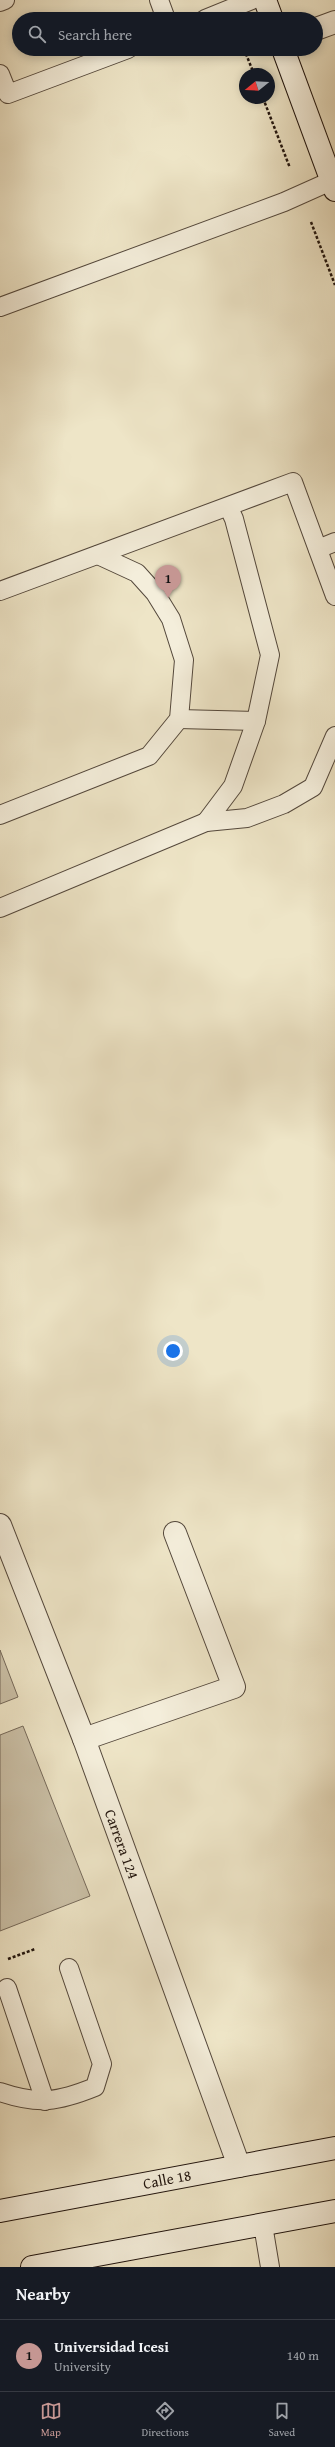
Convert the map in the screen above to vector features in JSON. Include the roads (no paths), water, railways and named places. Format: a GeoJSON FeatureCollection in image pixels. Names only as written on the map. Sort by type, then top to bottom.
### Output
{"type":"FeatureCollection","features":[{"type":"Feature","properties":{"kind":"street"},"geometry":{"type":"LineString","coordinates":[[265,0],[269,12]]}},
{"type":"Feature","properties":{"kind":"street"},"geometry":{"type":"LineString","coordinates":[[323,26],[335,22]]}},
{"type":"Feature","properties":{"kind":"street"},"geometry":{"type":"LineString","coordinates":[[286,56],[333,185]]}},
{"type":"Feature","properties":{"kind":"street","name":"Carrera 124"},"geometry":{"type":"LineString","coordinates":[[0,1525],[84,1739],[238,2166]]}},
{"type":"Feature","properties":{"kind":"street"},"geometry":{"type":"LineString","coordinates":[[84,1739],[234,1686],[175,1533]]}},
{"type":"Feature","properties":{"kind":"street","name":"Calle 18"},"geometry":{"type":"LineString","coordinates":[[0,2211],[335,2148]]}},
{"type":"Feature","properties":{"kind":"street"},"geometry":{"type":"LineString","coordinates":[[32,2267],[335,2211]]}},
{"type":"Feature","properties":{"kind":"lane"},"geometry":{"type":"LineString","coordinates":[[0,2],[5,0]]}},
{"type":"Feature","properties":{"kind":"lane"},"geometry":{"type":"LineString","coordinates":[[158,0],[163,12]]}},
{"type":"Feature","properties":{"kind":"lane"},"geometry":{"type":"LineString","coordinates":[[222,12],[252,0]]}},
{"type":"Feature","properties":{"kind":"lane"},"geometry":{"type":"LineString","coordinates":[[0,74],[8,94],[109,56]]}},
{"type":"Feature","properties":{"kind":"lane"},"geometry":{"type":"LineString","coordinates":[[0,308],[333,185]]}},
{"type":"Feature","properties":{"kind":"lane"},"geometry":{"type":"LineString","coordinates":[[0,591],[229,508],[293,482],[335,596]]}},
{"type":"Feature","properties":{"kind":"lane"},"geometry":{"type":"LineString","coordinates":[[206,822],[233,786],[256,721],[270,655],[234,519],[229,508]]}},
{"type":"Feature","properties":{"kind":"lane"},"geometry":{"type":"LineString","coordinates":[[318,549],[335,542]]}},
{"type":"Feature","properties":{"kind":"lane"},"geometry":{"type":"LineString","coordinates":[[0,815],[149,756],[179,718],[184,660],[171,619],[155,593],[137,573],[98,555]]}},
{"type":"Feature","properties":{"kind":"lane"},"geometry":{"type":"LineString","coordinates":[[179,718],[256,721]]}},
{"type":"Feature","properties":{"kind":"lane"},"geometry":{"type":"LineString","coordinates":[[0,908],[206,822],[247,818],[284,804],[313,787],[335,736]]}},
{"type":"Feature","properties":{"kind":"lane"},"geometry":{"type":"LineString","coordinates":[[0,2092],[19,2099],[45,2101],[69,2098],[95,2087],[102,2064],[69,1968]]}},
{"type":"Feature","properties":{"kind":"lane"},"geometry":{"type":"LineString","coordinates":[[7,1988],[45,2101]]}},
{"type":"Feature","properties":{"kind":"lane"},"geometry":{"type":"LineString","coordinates":[[263,2225],[270,2267]]}},
{"type":"Feature","properties":{"kind":"place","name":"Universidad Icesi"},"geometry":{"type":"Point","coordinates":[168,598]}}]}
